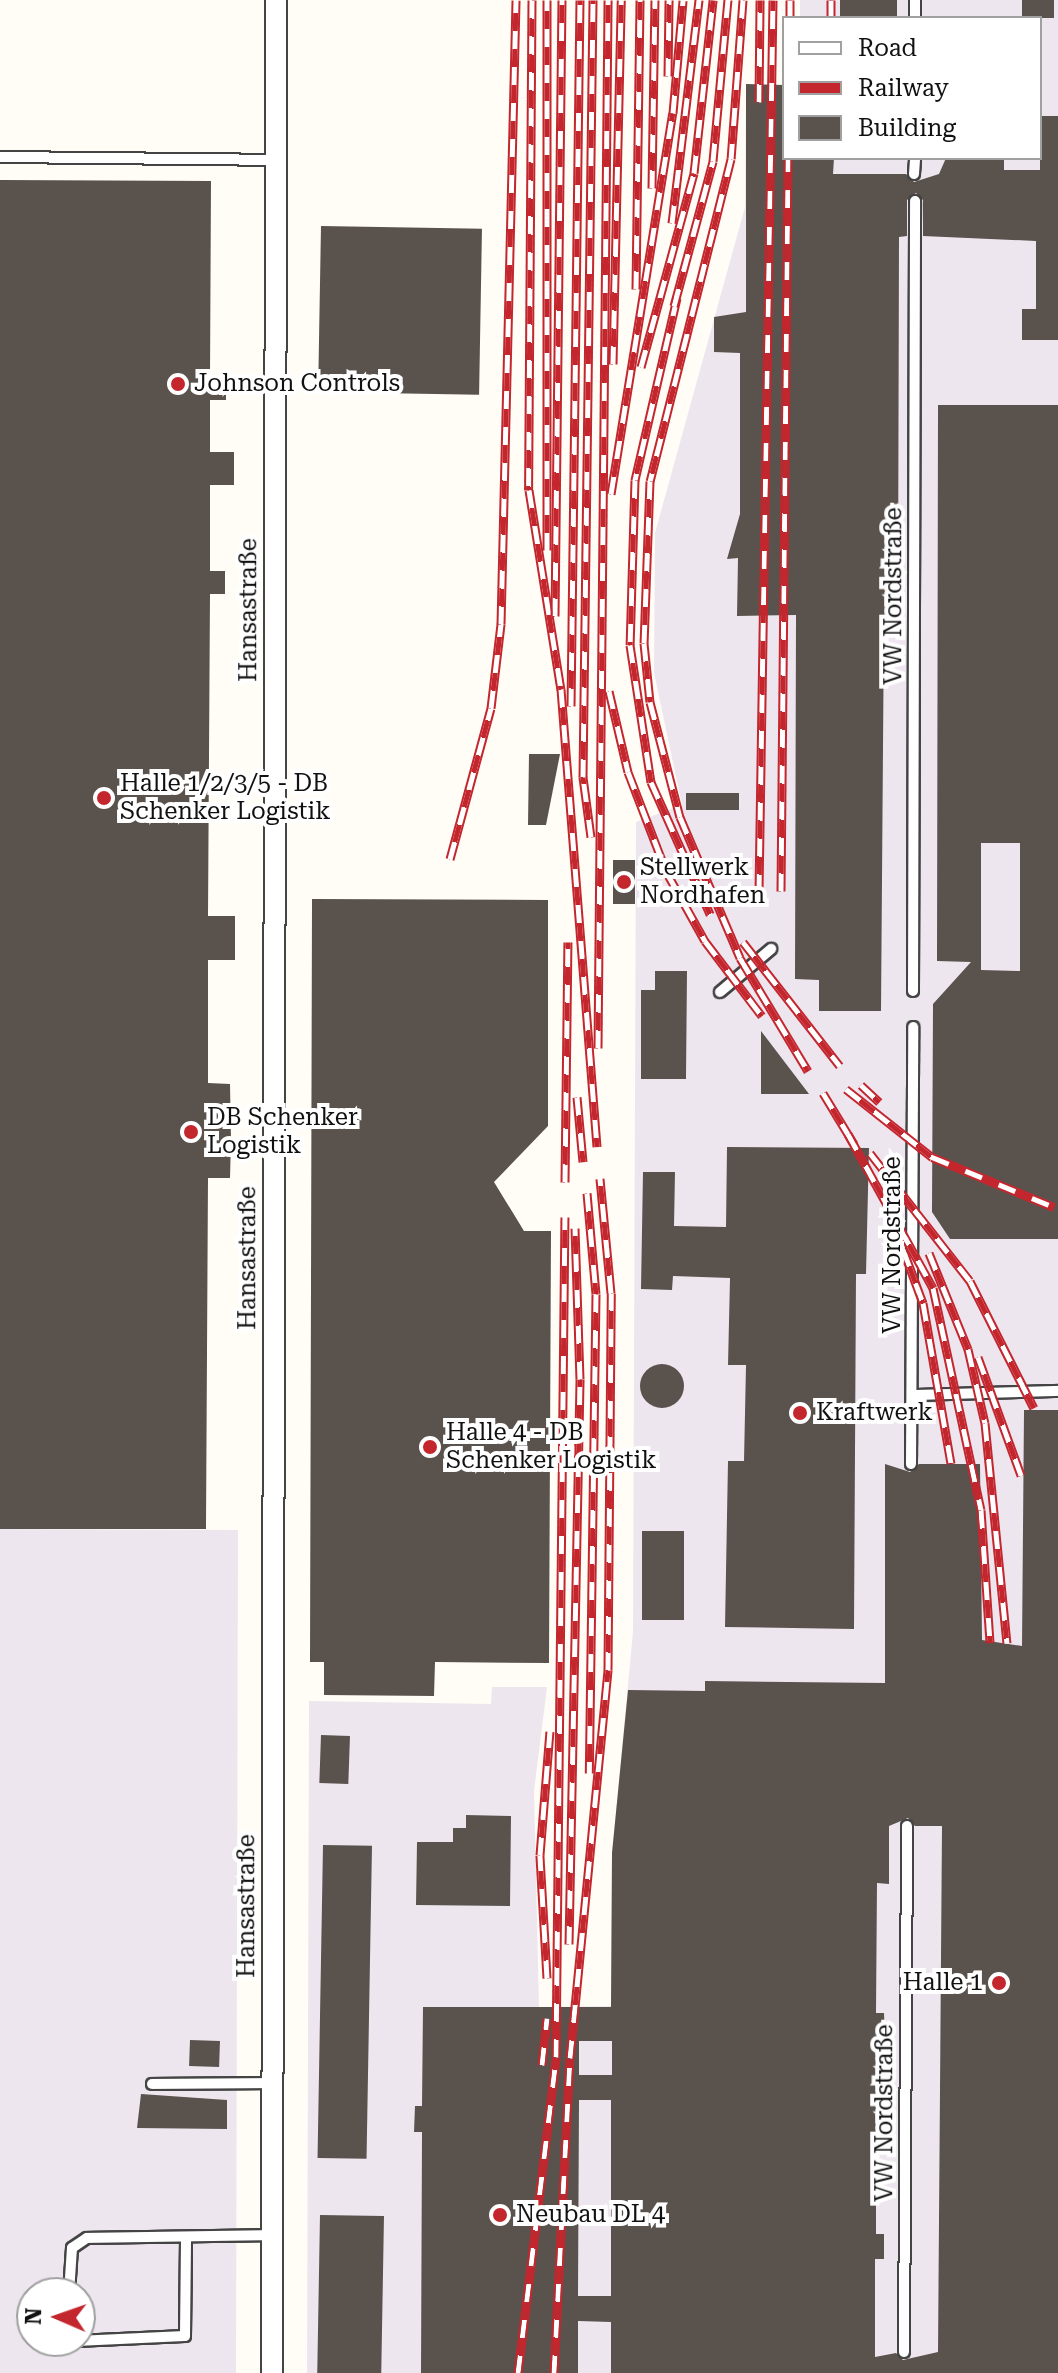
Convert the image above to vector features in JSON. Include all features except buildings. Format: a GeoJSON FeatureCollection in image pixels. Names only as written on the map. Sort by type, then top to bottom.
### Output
{"type":"FeatureCollection","features":[{"type":"Feature","properties":{"kind":"street","name":"Hansastraße"},"geometry":{"type":"LineString","coordinates":[[272,2373],[276,0]]}},
{"type":"Feature","properties":{"kind":"lane"},"geometry":{"type":"LineString","coordinates":[[0,157],[276,160]]}},
{"type":"Feature","properties":{"kind":"lane"},"geometry":{"type":"LineString","coordinates":[[914,174],[915,160]]}},
{"type":"Feature","properties":{"kind":"lane","name":"VW Nordstraße"},"geometry":{"type":"LineString","coordinates":[[913,991],[915,201]]}},
{"type":"Feature","properties":{"kind":"lane"},"geometry":{"type":"LineString","coordinates":[[720,992],[771,949]]}},
{"type":"Feature","properties":{"kind":"lane","name":"VW Nordstraße"},"geometry":{"type":"LineString","coordinates":[[911,1464],[913,1027]]}},
{"type":"Feature","properties":{"kind":"lane"},"geometry":{"type":"LineString","coordinates":[[912,1395],[1058,1391]]}},
{"type":"Feature","properties":{"kind":"lane","name":"VW Nordstraße"},"geometry":{"type":"LineString","coordinates":[[904,2352],[907,1826]]}},
{"type":"Feature","properties":{"kind":"lane"},"geometry":{"type":"LineString","coordinates":[[152,2084],[272,2083]]}},
{"type":"Feature","properties":{"kind":"lane"},"geometry":{"type":"LineString","coordinates":[[69,2277],[70,2254],[80,2241],[273,2235]]}},
{"type":"Feature","properties":{"kind":"lane"},"geometry":{"type":"LineString","coordinates":[[96,2340],[185,2336],[186,2237]]}},
{"type":"Feature","properties":{"kind":"shaded area"},"geometry":{"type":"Polygon","coordinates":[[[800,0],[1058,0],[1058,2373],[307,2373],[309,1701],[491,1704],[492,1687],[547,1687],[534,1791],[539,2007],[611,2006],[612,1853],[633,1632],[636,822],[682,805],[654,673],[655,533],[745,207],[746,84],[782,85],[782,160],[1042,160],[1042,16],[800,16],[800,0]]]}},
{"type":"Feature","properties":{"kind":"shaded area"},"geometry":{"type":"Polygon","coordinates":[[[0,1529],[238,1530],[236,2373],[0,2373],[0,1529]]]}},
{"type":"Feature","properties":{"kind":"railway"},"geometry":{"type":"LineString","coordinates":[[450,859],[491,708],[501,624],[516,0]]}},
{"type":"Feature","properties":{"kind":"railway"},"geometry":{"type":"LineString","coordinates":[[532,0],[529,490],[561,689],[597,1147]]}},
{"type":"Feature","properties":{"kind":"railway"},"geometry":{"type":"LineString","coordinates":[[547,0],[547,550]]}},
{"type":"Feature","properties":{"kind":"railway"},"geometry":{"type":"LineString","coordinates":[[555,616],[562,0]]}},
{"type":"Feature","properties":{"kind":"railway"},"geometry":{"type":"LineString","coordinates":[[571,706],[580,0]]}},
{"type":"Feature","properties":{"kind":"railway"},"geometry":{"type":"LineString","coordinates":[[591,837],[583,777],[593,0]]}},
{"type":"Feature","properties":{"kind":"railway"},"geometry":{"type":"LineString","coordinates":[[598,1048],[608,0]]}},
{"type":"Feature","properties":{"kind":"railway"},"geometry":{"type":"LineString","coordinates":[[613,364],[621,0]]}},
{"type":"Feature","properties":{"kind":"railway"},"geometry":{"type":"LineString","coordinates":[[636,289],[640,0]]}},
{"type":"Feature","properties":{"kind":"railway"},"geometry":{"type":"LineString","coordinates":[[652,188],[655,0]]}},
{"type":"Feature","properties":{"kind":"railway"},"geometry":{"type":"LineString","coordinates":[[668,76],[669,0]]}},
{"type":"Feature","properties":{"kind":"railway"},"geometry":{"type":"LineString","coordinates":[[611,494],[673,113],[683,0]]}},
{"type":"Feature","properties":{"kind":"railway"},"geometry":{"type":"LineString","coordinates":[[672,223],[699,0]]}},
{"type":"Feature","properties":{"kind":"railway"},"geometry":{"type":"LineString","coordinates":[[641,367],[694,173],[713,0]]}},
{"type":"Feature","properties":{"kind":"railway"},"geometry":{"type":"LineString","coordinates":[[674,306],[713,161],[728,0]]}},
{"type":"Feature","properties":{"kind":"railway"},"geometry":{"type":"LineString","coordinates":[[743,0],[731,159],[650,481],[644,643],[650,702],[680,817],[740,958],[808,1071]]}},
{"type":"Feature","properties":{"kind":"railway"},"geometry":{"type":"LineString","coordinates":[[759,102],[760,0]]}},
{"type":"Feature","properties":{"kind":"railway"},"geometry":{"type":"LineString","coordinates":[[759,892],[773,0]]}},
{"type":"Feature","properties":{"kind":"railway"},"geometry":{"type":"LineString","coordinates":[[790,0],[790,16]]}},
{"type":"Feature","properties":{"kind":"railway"},"geometry":{"type":"LineString","coordinates":[[831,0],[831,16]]}},
{"type":"Feature","properties":{"kind":"railway"},"geometry":{"type":"LineString","coordinates":[[781,891],[788,160]]}},
{"type":"Feature","properties":{"kind":"railway"},"geometry":{"type":"LineString","coordinates":[[677,298],[635,480],[630,645],[651,782],[710,914]]}},
{"type":"Feature","properties":{"kind":"railway"},"geometry":{"type":"LineString","coordinates":[[609,691],[628,772],[667,873],[705,941],[762,1016]]}},
{"type":"Feature","properties":{"kind":"railway"},"geometry":{"type":"LineString","coordinates":[[565,1182],[568,942]]}},
{"type":"Feature","properties":{"kind":"railway"},"geometry":{"type":"LineString","coordinates":[[743,942],[840,1066]]}},
{"type":"Feature","properties":{"kind":"railway"},"geometry":{"type":"LineString","coordinates":[[861,1085],[879,1102]]}},
{"type":"Feature","properties":{"kind":"railway"},"geometry":{"type":"LineString","coordinates":[[846,1089],[932,1157],[1054,1207]]}},
{"type":"Feature","properties":{"kind":"railway"},"geometry":{"type":"LineString","coordinates":[[823,1093],[854,1144]]}},
{"type":"Feature","properties":{"kind":"railway"},"geometry":{"type":"LineString","coordinates":[[577,1097],[583,1162]]}},
{"type":"Feature","properties":{"kind":"railway"},"geometry":{"type":"LineString","coordinates":[[848,1134],[933,1288],[981,1510],[990,1643]]}},
{"type":"Feature","properties":{"kind":"railway"},"geometry":{"type":"LineString","coordinates":[[870,1153],[970,1281],[1034,1408]]}},
{"type":"Feature","properties":{"kind":"railway"},"geometry":{"type":"LineString","coordinates":[[554,2373],[570,2058],[608,1670],[611,1293],[600,1179]]}},
{"type":"Feature","properties":{"kind":"railway"},"geometry":{"type":"LineString","coordinates":[[587,1193],[596,1294],[589,1773]]}},
{"type":"Feature","properties":{"kind":"railway"},"geometry":{"type":"LineString","coordinates":[[518,2373],[556,2057],[565,1217]]}},
{"type":"Feature","properties":{"kind":"railway"},"geometry":{"type":"LineString","coordinates":[[569,1944],[580,1379],[575,1228]]}},
{"type":"Feature","properties":{"kind":"railway"},"geometry":{"type":"LineString","coordinates":[[903,1249],[923,1303],[951,1464]]}},
{"type":"Feature","properties":{"kind":"railway"},"geometry":{"type":"LineString","coordinates":[[929,1253],[968,1349],[985,1423],[1007,1643]]}},
{"type":"Feature","properties":{"kind":"railway"},"geometry":{"type":"LineString","coordinates":[[978,1357],[1021,1475]]}},
{"type":"Feature","properties":{"kind":"railway"},"geometry":{"type":"LineString","coordinates":[[547,1978],[540,1855],[550,1731]]}},
{"type":"Feature","properties":{"kind":"railway"},"geometry":{"type":"LineString","coordinates":[[542,2065],[547,2018]]}},
{"type":"Feature","properties":{"kind":"place","name":"Johnson Controls"},"geometry":{"type":"Point","coordinates":[178,384]}},
{"type":"Feature","properties":{"kind":"place","name":"Halle 1/2/3/5 - DB Schenker Logistik"},"geometry":{"type":"Point","coordinates":[104,798]}},
{"type":"Feature","properties":{"kind":"place","name":"Stellwerk Nordhafen"},"geometry":{"type":"Point","coordinates":[624,882]}},
{"type":"Feature","properties":{"kind":"place","name":"DB Schenker Logistik"},"geometry":{"type":"Point","coordinates":[191,1132]}},
{"type":"Feature","properties":{"kind":"place","name":"Kraftwerk"},"geometry":{"type":"Point","coordinates":[800,1413]}},
{"type":"Feature","properties":{"kind":"place","name":"Halle 4 - DB Schenker Logistik"},"geometry":{"type":"Point","coordinates":[430,1447]}},
{"type":"Feature","properties":{"kind":"place","name":"Halle 1"},"geometry":{"type":"Point","coordinates":[999,1983]}},
{"type":"Feature","properties":{"kind":"place","name":"Neubau DL 4"},"geometry":{"type":"Point","coordinates":[500,2215]}}]}
